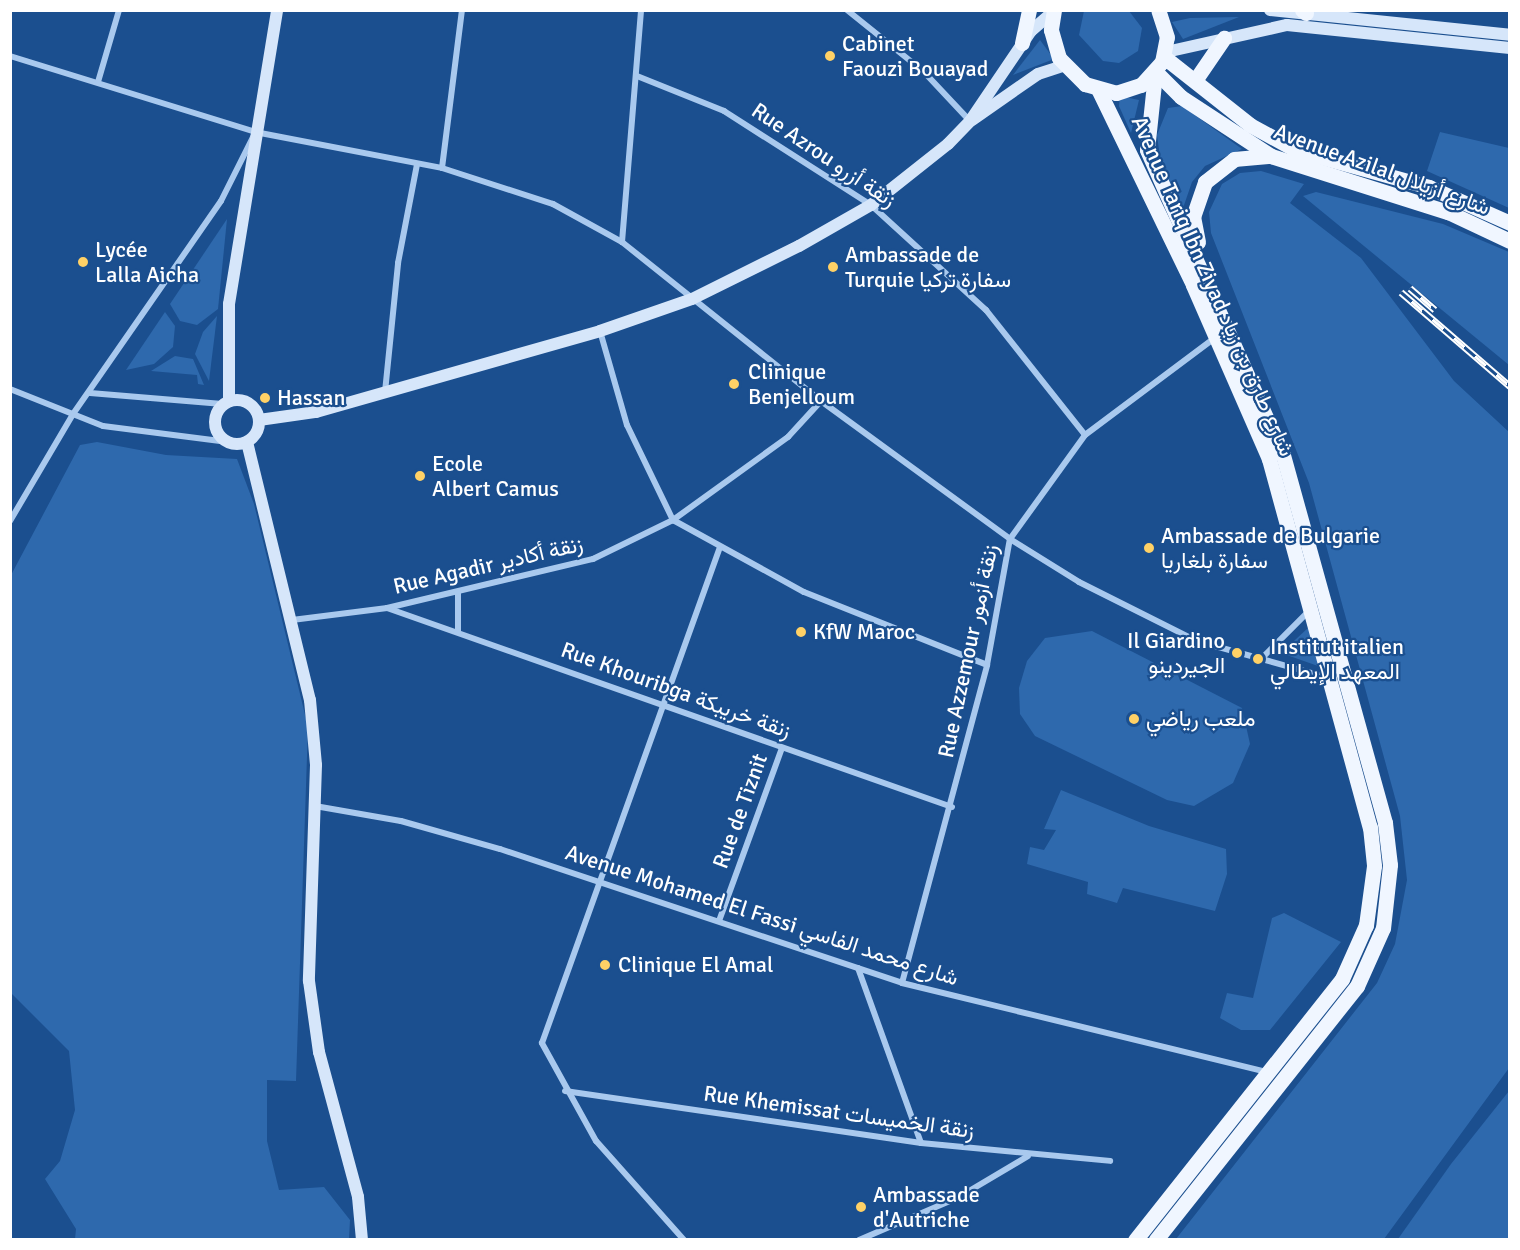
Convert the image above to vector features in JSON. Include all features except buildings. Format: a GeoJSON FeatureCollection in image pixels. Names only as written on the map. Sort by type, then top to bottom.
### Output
{"type":"FeatureCollection","features":[{"type":"Feature","properties":{"kind":"main road"},"geometry":{"type":"LineString","coordinates":[[1022,43],[1029,10]]}},
{"type":"Feature","properties":{"kind":"main road"},"geometry":{"type":"LineString","coordinates":[[1054,11],[1052,40],[1065,65],[1099,91],[1133,89],[1155,73],[1165,55],[1158,10]]}},
{"type":"Feature","properties":{"kind":"main road"},"geometry":{"type":"LineString","coordinates":[[1196,79],[1224,38]]}},
{"type":"Feature","properties":{"kind":"main road","name":"Avenue Azilal شارع أزيلال"},"geometry":{"type":"LineString","coordinates":[[1165,55],[1250,125],[1296,150],[1440,191],[1509,223]]}},
{"type":"Feature","properties":{"kind":"main road","name":"Avenue Azilal شارع أزيلال"},"geometry":{"type":"LineString","coordinates":[[1155,73],[1181,97],[1271,156],[1448,212],[1509,241]]}},
{"type":"Feature","properties":{"kind":"main road","name":"Avenue Tariq Ibn Ziyad شارع طارق بن زياد"},"geometry":{"type":"LineString","coordinates":[[1155,73],[1145,142],[1202,266],[1293,484],[1384,823],[1390,886],[1383,928],[1357,986],[1156,1239]]}},
{"type":"Feature","properties":{"kind":"main road","name":"Avenue Tariq Ibn Ziyad شارع طارق بن زياد"},"geometry":{"type":"LineString","coordinates":[[1099,91],[1216,337],[1269,459],[1370,827],[1371,905],[1342,979],[1135,1239]]}},
{"type":"Feature","properties":{"kind":"main road"},"geometry":{"type":"LineString","coordinates":[[1202,266],[1193,218],[1205,182],[1234,159],[1271,156]]}},
{"type":"Feature","properties":{"kind":"street"},"geometry":{"type":"LineString","coordinates":[[98,82],[119,10]]}},
{"type":"Feature","properties":{"kind":"street"},"geometry":{"type":"LineString","coordinates":[[228,442],[215,420],[226,403],[230,304],[255,132],[277,10]]}},
{"type":"Feature","properties":{"kind":"street"},"geometry":{"type":"LineString","coordinates":[[442,168],[462,10]]}},
{"type":"Feature","properties":{"kind":"street"},"geometry":{"type":"LineString","coordinates":[[622,242],[641,10]]}},
{"type":"Feature","properties":{"kind":"street"},"geometry":{"type":"LineString","coordinates":[[847,10],[924,72],[970,121]]}},
{"type":"Feature","properties":{"kind":"street"},"geometry":{"type":"LineString","coordinates":[[1270,10],[1509,48]]}},
{"type":"Feature","properties":{"kind":"street"},"geometry":{"type":"LineString","coordinates":[[970,121],[1022,43],[1054,11]]}},
{"type":"Feature","properties":{"kind":"street"},"geometry":{"type":"LineString","coordinates":[[1165,55],[1194,50],[1224,38],[1304,15],[1509,35]]}},
{"type":"Feature","properties":{"kind":"street"},"geometry":{"type":"LineString","coordinates":[[10,56],[255,132],[442,168],[536,197],[622,242],[821,401],[1010,539],[1118,604],[1258,662],[1329,678]]}},
{"type":"Feature","properties":{"kind":"street"},"geometry":{"type":"LineString","coordinates":[[259,420],[304,415],[600,331],[692,299],[871,205],[970,121],[1038,74],[1065,65]]}},
{"type":"Feature","properties":{"kind":"street","name":"Rue Azrou زنقة أزرو"},"geometry":{"type":"LineString","coordinates":[[637,76],[724,111],[871,205],[986,310],[1085,435]]}},
{"type":"Feature","properties":{"kind":"street"},"geometry":{"type":"LineString","coordinates":[[10,520],[73,414],[90,393],[221,201],[255,132]]}},
{"type":"Feature","properties":{"kind":"street"},"geometry":{"type":"LineString","coordinates":[[385,392],[398,264],[417,164]]}},
{"type":"Feature","properties":{"kind":"street"},"geometry":{"type":"LineString","coordinates":[[600,331],[627,425],[673,520],[823,600],[987,665]]}},
{"type":"Feature","properties":{"kind":"street","name":"Rue Azzemour زنقة أزمور"},"geometry":{"type":"LineString","coordinates":[[902,983],[952,807],[987,665],[1010,539],[1085,435],[1216,337]]}},
{"type":"Feature","properties":{"kind":"street"},"geometry":{"type":"LineString","coordinates":[[10,389],[103,426],[228,442],[247,442]]}},
{"type":"Feature","properties":{"kind":"street"},"geometry":{"type":"LineString","coordinates":[[90,393],[252,406],[259,420]]}},
{"type":"Feature","properties":{"kind":"street","name":"Rue Agadir زنقة أكادير"},"geometry":{"type":"LineString","coordinates":[[292,620],[387,608],[566,569],[673,520],[788,437],[821,401]]}},
{"type":"Feature","properties":{"kind":"street"},"geometry":{"type":"LineString","coordinates":[[259,420],[247,442],[292,620],[314,731],[315,806],[309,981],[319,1052],[358,1197],[362,1239]]}},
{"type":"Feature","properties":{"kind":"street"},"geometry":{"type":"LineString","coordinates":[[684,1239],[614,1166],[565,1091],[542,1043],[661,704],[720,547]]}},
{"type":"Feature","properties":{"kind":"street"},"geometry":{"type":"LineString","coordinates":[[458,592],[458,632]]}},
{"type":"Feature","properties":{"kind":"street","name":"Rue Khouribga زنقة خريبكة"},"geometry":{"type":"LineString","coordinates":[[387,608],[952,807]]}},
{"type":"Feature","properties":{"kind":"street"},"geometry":{"type":"LineString","coordinates":[[1258,662],[1288,638],[1311,609]]}},
{"type":"Feature","properties":{"kind":"street","name":"Rue de Tiznit"},"geometry":{"type":"LineString","coordinates":[[719,921],[782,748]]}},
{"type":"Feature","properties":{"kind":"street","name":"Avenue Mohamed El Fassi شارع محمد الفاسي"},"geometry":{"type":"LineString","coordinates":[[315,806],[401,821],[719,921],[902,983],[1270,1072]]}},
{"type":"Feature","properties":{"kind":"street"},"geometry":{"type":"LineString","coordinates":[[858,968],[921,1143]]}},
{"type":"Feature","properties":{"kind":"street","name":"Rue Khemissat زنقة الخميسات"},"geometry":{"type":"LineString","coordinates":[[565,1091],[921,1143],[1029,1156],[1110,1161]]}},
{"type":"Feature","properties":{"kind":"street"},"geometry":{"type":"LineString","coordinates":[[859,1239],[959,1197],[1029,1156]]}},
{"type":"Feature","properties":{"kind":"shaded area"},"geometry":{"type":"Polygon","coordinates":[[[1084,11],[1129,11],[1142,28],[1138,51],[1119,63],[1103,61],[1079,35],[1084,11]]]}},
{"type":"Feature","properties":{"kind":"shaded area"},"geometry":{"type":"Polygon","coordinates":[[[1239,17],[1183,39],[1172,22],[1190,18],[1239,17]]]}},
{"type":"Feature","properties":{"kind":"shaded area"},"geometry":{"type":"Polygon","coordinates":[[[1040,40],[1054,59],[1013,75],[1040,40]]]}},
{"type":"Feature","properties":{"kind":"shaded area"},"geometry":{"type":"Polygon","coordinates":[[[1120,96],[1139,100],[1131,133],[1119,106],[1120,96]]]}},
{"type":"Feature","properties":{"kind":"shaded area"},"geometry":{"type":"Polygon","coordinates":[[[1182,106],[1242,149],[1205,166],[1192,182],[1182,211],[1160,158],[1157,135],[1168,108],[1182,106]]]}},
{"type":"Feature","properties":{"kind":"shaded area"},"geometry":{"type":"Polygon","coordinates":[[[1440,132],[1509,148],[1509,208],[1427,171],[1440,132]]]}},
{"type":"Feature","properties":{"kind":"shaded area"},"geometry":{"type":"Polygon","coordinates":[[[1261,171],[1304,184],[1290,203],[1361,258],[1454,381],[1509,432],[1509,1068],[1384,1239],[1176,1239],[1377,983],[1395,944],[1407,880],[1400,816],[1309,483],[1211,233],[1209,212],[1222,184],[1240,173],[1261,171]]]}},
{"type":"Feature","properties":{"kind":"shaded area"},"geometry":{"type":"Polygon","coordinates":[[[1316,192],[1443,224],[1509,252],[1509,365],[1303,196],[1316,192]]]}},
{"type":"Feature","properties":{"kind":"shaded area"},"geometry":{"type":"Polygon","coordinates":[[[227,219],[218,309],[197,325],[180,321],[170,304],[227,219]]]}},
{"type":"Feature","properties":{"kind":"shaded area"},"geometry":{"type":"Polygon","coordinates":[[[165,312],[175,326],[173,347],[154,364],[126,370],[165,312]]]}},
{"type":"Feature","properties":{"kind":"shaded area"},"geometry":{"type":"Polygon","coordinates":[[[217,316],[209,381],[195,354],[203,332],[217,316]]]}},
{"type":"Feature","properties":{"kind":"shaded area"},"geometry":{"type":"Polygon","coordinates":[[[175,356],[193,359],[204,385],[198,384],[197,375],[151,371],[175,356]]]}},
{"type":"Feature","properties":{"kind":"shaded area"},"geometry":{"type":"Polygon","coordinates":[[[97,442],[166,455],[237,459],[254,504],[308,727],[296,1081],[267,1080],[267,1141],[279,1190],[324,1187],[350,1220],[349,1239],[75,1239],[76,1229],[45,1179],[60,1161],[75,1110],[69,1051],[11,993],[10,577],[80,445],[97,442]]]}},
{"type":"Feature","properties":{"kind":"shaded area"},"geometry":{"type":"Polygon","coordinates":[[[1309,627],[1318,666],[1281,653],[1309,627]]]}},
{"type":"Feature","properties":{"kind":"shaded area","name":"ملعب رياضي"},"geometry":{"type":"Polygon","coordinates":[[[1092,631],[1242,708],[1250,744],[1233,783],[1194,806],[1167,800],[1035,736],[1020,714],[1019,688],[1027,661],[1045,638],[1092,631]]]}},
{"type":"Feature","properties":{"kind":"shaded area"},"geometry":{"type":"Polygon","coordinates":[[[1061,790],[1149,826],[1226,849],[1227,874],[1215,911],[1123,888],[1117,903],[1087,894],[1088,882],[1027,864],[1030,847],[1044,850],[1056,830],[1044,829],[1061,790]]]}},
{"type":"Feature","properties":{"kind":"shaded area"},"geometry":{"type":"Polygon","coordinates":[[[1284,913],[1341,942],[1270,1030],[1241,1030],[1220,1018],[1227,993],[1253,998],[1272,918],[1284,913]]]}},
{"type":"Feature","properties":{"kind":"shaded area"},"geometry":{"type":"Polygon","coordinates":[[[1509,1091],[1509,1239],[1398,1239],[1451,1164],[1509,1091]]]}},
{"type":"Feature","properties":{"kind":"railway"},"geometry":{"type":"LineString","coordinates":[[1410,288],[1435,310]]}},
{"type":"Feature","properties":{"kind":"railway"},"geometry":{"type":"LineString","coordinates":[[1401,292],[1510,386]]}},
{"type":"Feature","properties":{"kind":"place","name":"Cabinet Faouzi Bouayad"},"geometry":{"type":"Point","coordinates":[830,56]}},
{"type":"Feature","properties":{"kind":"place","name":"Lycée Lalla Aicha"},"geometry":{"type":"Point","coordinates":[83,262]}},
{"type":"Feature","properties":{"kind":"place","name":"Ambassade de Turquie سفارة تركيا"},"geometry":{"type":"Point","coordinates":[833,267]}},
{"type":"Feature","properties":{"kind":"place","name":"Clinique Benjelloum"},"geometry":{"type":"Point","coordinates":[734,384]}},
{"type":"Feature","properties":{"kind":"place","name":"Hassan"},"geometry":{"type":"Point","coordinates":[265,398]}},
{"type":"Feature","properties":{"kind":"place","name":"Ecole Albert Camus"},"geometry":{"type":"Point","coordinates":[420,476]}},
{"type":"Feature","properties":{"kind":"place","name":"Ambassade de Bulgarie سفارة بلغاريا"},"geometry":{"type":"Point","coordinates":[1149,548]}},
{"type":"Feature","properties":{"kind":"place","name":"KfW Maroc"},"geometry":{"type":"Point","coordinates":[801,632]}},
{"type":"Feature","properties":{"kind":"place","name":"Il Giardino الجيردينو"},"geometry":{"type":"Point","coordinates":[1237,653]}},
{"type":"Feature","properties":{"kind":"place","name":"Institut italien المعهد الإيطالي"},"geometry":{"type":"Point","coordinates":[1258,659]}},
{"type":"Feature","properties":{"kind":"place","name":"ملعب رياضي"},"geometry":{"type":"Point","coordinates":[1134,719]}},
{"type":"Feature","properties":{"kind":"place","name":"Clinique El Amal"},"geometry":{"type":"Point","coordinates":[605,965]}},
{"type":"Feature","properties":{"kind":"place","name":"Ambassade d'Autriche"},"geometry":{"type":"Point","coordinates":[861,1207]}}]}
